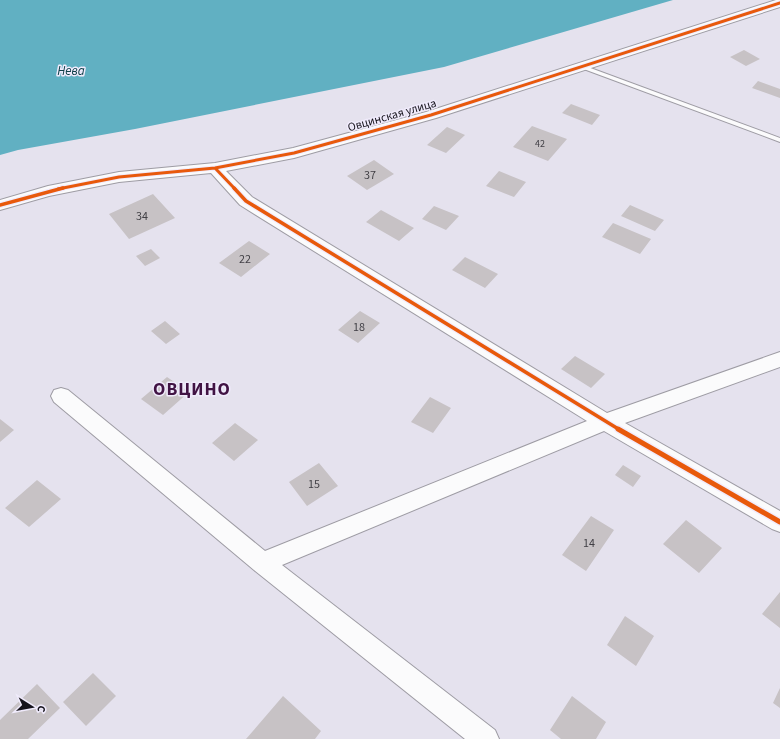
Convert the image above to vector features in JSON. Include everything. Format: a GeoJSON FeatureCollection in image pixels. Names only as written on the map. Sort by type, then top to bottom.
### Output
{"type":"FeatureCollection","features":[{"type":"Feature","properties":{"kind":"street","name":"Овцинская улица"},"geometry":{"type":"LineString","coordinates":[[0,205],[48,191],[119,177],[215,168],[294,153],[431,115],[780,3]]}},
{"type":"Feature","properties":{"kind":"street"},"geometry":{"type":"LineString","coordinates":[[215,168],[246,201],[605,422],[780,522]]}},
{"type":"Feature","properties":{"kind":"street"},"geometry":{"type":"LineString","coordinates":[[262,563],[605,422],[780,359]]}},
{"type":"Feature","properties":{"kind":"street"},"geometry":{"type":"LineString","coordinates":[[61,396],[262,563],[486,739]]}},
{"type":"Feature","properties":{"kind":"lane"},"geometry":{"type":"LineString","coordinates":[[583,67],[780,140]]}},
{"type":"Feature","properties":{"kind":"water","name":"Нева"},"geometry":{"type":"Polygon","coordinates":[[[0,0],[673,0],[444,67],[135,129],[18,150],[0,155],[0,0]]]}},
{"type":"Feature","properties":{"kind":"building"},"geometry":{"type":"Polygon","coordinates":[[[744,50],[760,59],[746,66],[730,57],[744,50]]]}},
{"type":"Feature","properties":{"kind":"building"},"geometry":{"type":"Polygon","coordinates":[[[758,81],[780,89],[780,98],[752,88],[758,81]]]}},
{"type":"Feature","properties":{"kind":"building"},"geometry":{"type":"Polygon","coordinates":[[[571,104],[600,115],[592,125],[562,113],[571,104]]]}},
{"type":"Feature","properties":{"kind":"building"},"geometry":{"type":"Polygon","coordinates":[[[532,126],[567,139],[548,161],[513,147],[532,126]]]}},
{"type":"Feature","properties":{"kind":"building"},"geometry":{"type":"Polygon","coordinates":[[[447,127],[465,135],[446,153],[427,145],[447,127]]]}},
{"type":"Feature","properties":{"kind":"building"},"geometry":{"type":"Polygon","coordinates":[[[374,160],[394,174],[367,190],[347,176],[374,160]]]}},
{"type":"Feature","properties":{"kind":"building"},"geometry":{"type":"Polygon","coordinates":[[[499,171],[526,182],[514,197],[486,186],[499,171]]]}},
{"type":"Feature","properties":{"kind":"building"},"geometry":{"type":"Polygon","coordinates":[[[153,194],[175,218],[129,239],[109,214],[153,194]]]}},
{"type":"Feature","properties":{"kind":"building"},"geometry":{"type":"Polygon","coordinates":[[[630,205],[664,220],[655,231],[621,216],[630,205]]]}},
{"type":"Feature","properties":{"kind":"building"},"geometry":{"type":"Polygon","coordinates":[[[434,206],[459,216],[446,230],[422,219],[434,206]]]}},
{"type":"Feature","properties":{"kind":"building"},"geometry":{"type":"Polygon","coordinates":[[[381,210],[414,228],[399,241],[366,222],[381,210]]]}},
{"type":"Feature","properties":{"kind":"building"},"geometry":{"type":"Polygon","coordinates":[[[613,223],[651,239],[640,254],[602,237],[613,223]]]}},
{"type":"Feature","properties":{"kind":"building"},"geometry":{"type":"Polygon","coordinates":[[[249,241],[270,254],[241,277],[219,263],[249,241]]]}},
{"type":"Feature","properties":{"kind":"building"},"geometry":{"type":"Polygon","coordinates":[[[151,249],[160,258],[145,266],[136,256],[151,249]]]}},
{"type":"Feature","properties":{"kind":"building"},"geometry":{"type":"Polygon","coordinates":[[[465,257],[498,274],[485,288],[452,270],[465,257]]]}},
{"type":"Feature","properties":{"kind":"building"},"geometry":{"type":"Polygon","coordinates":[[[360,311],[380,323],[358,343],[338,330],[360,311]]]}},
{"type":"Feature","properties":{"kind":"building"},"geometry":{"type":"Polygon","coordinates":[[[165,321],[180,334],[166,344],[151,331],[165,321]]]}},
{"type":"Feature","properties":{"kind":"building"},"geometry":{"type":"Polygon","coordinates":[[[575,356],[605,374],[591,388],[561,369],[575,356]]]}},
{"type":"Feature","properties":{"kind":"building"},"geometry":{"type":"Polygon","coordinates":[[[167,377],[189,392],[163,415],[141,399],[167,377]]]}},
{"type":"Feature","properties":{"kind":"building"},"geometry":{"type":"Polygon","coordinates":[[[430,397],[451,408],[433,433],[411,422],[430,397]]]}},
{"type":"Feature","properties":{"kind":"building"},"geometry":{"type":"Polygon","coordinates":[[[0,419],[14,430],[0,442],[0,419]]]}},
{"type":"Feature","properties":{"kind":"building"},"geometry":{"type":"Polygon","coordinates":[[[235,423],[258,440],[234,461],[212,443],[235,423]]]}},
{"type":"Feature","properties":{"kind":"building"},"geometry":{"type":"Polygon","coordinates":[[[319,463],[338,486],[307,506],[289,482],[319,463]]]}},
{"type":"Feature","properties":{"kind":"building"},"geometry":{"type":"Polygon","coordinates":[[[623,465],[641,476],[633,487],[615,475],[623,465]]]}},
{"type":"Feature","properties":{"kind":"building"},"geometry":{"type":"Polygon","coordinates":[[[37,480],[61,499],[29,527],[5,508],[37,480]]]}},
{"type":"Feature","properties":{"kind":"building"},"geometry":{"type":"Polygon","coordinates":[[[591,516],[614,530],[586,571],[562,555],[591,516]]]}},
{"type":"Feature","properties":{"kind":"building"},"geometry":{"type":"Polygon","coordinates":[[[686,520],[722,548],[699,573],[663,544],[686,520]]]}},
{"type":"Feature","properties":{"kind":"building"},"geometry":{"type":"Polygon","coordinates":[[[780,592],[780,628],[762,614],[780,592]]]}},
{"type":"Feature","properties":{"kind":"building"},"geometry":{"type":"Polygon","coordinates":[[[625,616],[654,636],[636,666],[607,645],[625,616]]]}},
{"type":"Feature","properties":{"kind":"building"},"geometry":{"type":"Polygon","coordinates":[[[93,673],[116,696],[86,726],[63,702],[93,673]]]}},
{"type":"Feature","properties":{"kind":"building"},"geometry":{"type":"Polygon","coordinates":[[[37,684],[60,708],[28,739],[0,739],[0,720],[37,684]]]}},
{"type":"Feature","properties":{"kind":"building"},"geometry":{"type":"Polygon","coordinates":[[[780,688],[780,708],[773,703],[780,688]]]}},
{"type":"Feature","properties":{"kind":"building"},"geometry":{"type":"Polygon","coordinates":[[[283,696],[321,731],[315,739],[246,739],[283,696]]]}},
{"type":"Feature","properties":{"kind":"building"},"geometry":{"type":"Polygon","coordinates":[[[572,696],[606,722],[596,739],[561,739],[550,730],[572,696]]]}},
{"type":"Feature","properties":{"kind":"cycle path"},"geometry":{"type":"LineString","coordinates":[[0,205],[48,191],[119,177],[215,168],[294,153],[431,115],[780,3]]}},
{"type":"Feature","properties":{"kind":"cycle path"},"geometry":{"type":"LineString","coordinates":[[215,168],[246,201],[605,422],[780,522]]}},
{"type":"Feature","properties":{"kind":"district","name":"ОВЦИНО"},"geometry":{"type":"Point","coordinates":[192,389]}}]}
